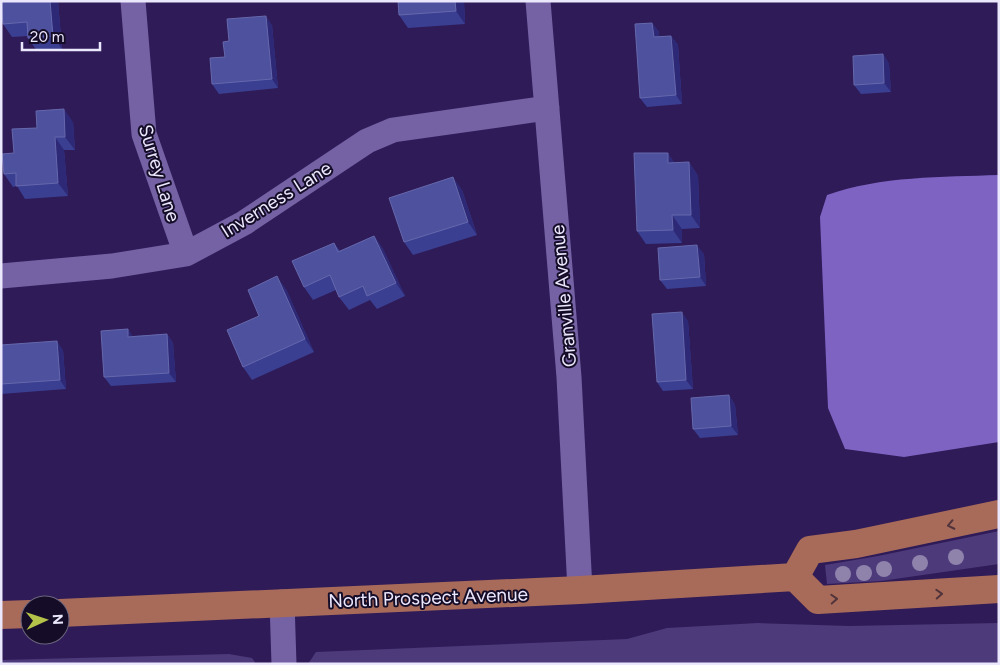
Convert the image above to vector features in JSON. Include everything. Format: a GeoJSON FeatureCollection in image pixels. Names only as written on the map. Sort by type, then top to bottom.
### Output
{"type":"FeatureCollection","features":[{"type":"Feature","properties":{"kind":"main road"},"geometry":{"type":"LineString","coordinates":[[999,514],[856,544],[810,550],[795,577],[818,600],[999,589]]}},
{"type":"Feature","properties":{"kind":"main road","name":"North Prospect Avenue"},"geometry":{"type":"LineString","coordinates":[[70,613],[580,590],[795,577]]}},
{"type":"Feature","properties":{"kind":"main road"},"geometry":{"type":"LineString","coordinates":[[1,616],[20,615]]}},
{"type":"Feature","properties":{"kind":"street","name":"Surrey Lane"},"geometry":{"type":"LineString","coordinates":[[132,1],[144,134],[186,254]]}},
{"type":"Feature","properties":{"kind":"street","name":"Granville Avenue"},"geometry":{"type":"LineString","coordinates":[[538,1],[570,377],[580,590]]}},
{"type":"Feature","properties":{"kind":"street","name":"Inverness Lane"},"geometry":{"type":"LineString","coordinates":[[1,276],[112,266],[186,254],[244,223],[367,141],[393,130],[547,108]]}},
{"type":"Feature","properties":{"kind":"street"},"geometry":{"type":"LineString","coordinates":[[282,602],[284,664]]}},
{"type":"Feature","properties":{"kind":"shaded area"},"geometry":{"type":"Polygon","coordinates":[[[999,175],[999,442],[904,457],[845,449],[828,408],[820,217],[827,195],[868,184],[890,181],[934,177],[999,175]]]}},
{"type":"Feature","properties":{"kind":"shaded area"},"geometry":{"type":"Polygon","coordinates":[[[999,531],[999,564],[881,581],[827,584],[825,565],[999,531]]]}},
{"type":"Feature","properties":{"kind":"shaded area"},"geometry":{"type":"Polygon","coordinates":[[[758,623],[849,626],[999,623],[999,664],[308,664],[316,652],[627,639],[667,628],[758,623]]]}},
{"type":"Feature","properties":{"kind":"shaded area"},"geometry":{"type":"Polygon","coordinates":[[[229,654],[252,658],[256,664],[1,664],[1,660],[229,654]]]}},
{"type":"Feature","properties":{"kind":"building"},"geometry":{"type":"Polygon","coordinates":[[[1,1],[50,1],[53,36],[28,38],[27,22],[3,24],[1,1]]]}},
{"type":"Feature","properties":{"kind":"building"},"geometry":{"type":"Polygon","coordinates":[[[398,1],[455,1],[456,11],[399,15],[398,1]]]}},
{"type":"Feature","properties":{"kind":"building"},"geometry":{"type":"Polygon","coordinates":[[[266,16],[272,79],[212,84],[210,58],[225,57],[223,42],[229,41],[227,19],[266,16]]]}},
{"type":"Feature","properties":{"kind":"building"},"geometry":{"type":"Polygon","coordinates":[[[652,23],[654,37],[671,36],[676,95],[640,98],[635,24],[652,23]]]}},
{"type":"Feature","properties":{"kind":"building"},"geometry":{"type":"Polygon","coordinates":[[[883,54],[884,83],[854,85],[853,56],[883,54]]]}},
{"type":"Feature","properties":{"kind":"building"},"geometry":{"type":"Polygon","coordinates":[[[64,109],[65,137],[55,137],[58,183],[16,186],[16,173],[4,174],[2,154],[14,153],[12,129],[37,128],[36,111],[64,109]]]}},
{"type":"Feature","properties":{"kind":"building"},"geometry":{"type":"Polygon","coordinates":[[[634,153],[668,153],[668,163],[689,162],[691,215],[672,215],[673,230],[637,231],[634,153]]]}},
{"type":"Feature","properties":{"kind":"building"},"geometry":{"type":"Polygon","coordinates":[[[453,177],[468,222],[404,242],[389,198],[453,177]]]}},
{"type":"Feature","properties":{"kind":"building"},"geometry":{"type":"Polygon","coordinates":[[[374,236],[396,283],[367,296],[363,286],[339,297],[330,275],[304,287],[292,261],[334,243],[338,252],[374,236]]]}},
{"type":"Feature","properties":{"kind":"building"},"geometry":{"type":"Polygon","coordinates":[[[697,245],[700,277],[660,280],[658,248],[697,245]]]}},
{"type":"Feature","properties":{"kind":"building"},"geometry":{"type":"Polygon","coordinates":[[[277,276],[305,339],[243,367],[227,330],[259,316],[248,290],[277,276]]]}},
{"type":"Feature","properties":{"kind":"building"},"geometry":{"type":"Polygon","coordinates":[[[682,312],[686,380],[657,382],[652,314],[682,312]]]}},
{"type":"Feature","properties":{"kind":"building"},"geometry":{"type":"Polygon","coordinates":[[[128,329],[128,337],[167,334],[169,373],[104,377],[101,331],[128,329]]]}},
{"type":"Feature","properties":{"kind":"building"},"geometry":{"type":"Polygon","coordinates":[[[57,341],[60,380],[1,384],[1,345],[57,341]]]}},
{"type":"Feature","properties":{"kind":"building"},"geometry":{"type":"Polygon","coordinates":[[[729,395],[731,426],[693,429],[691,398],[729,395]]]}}]}
